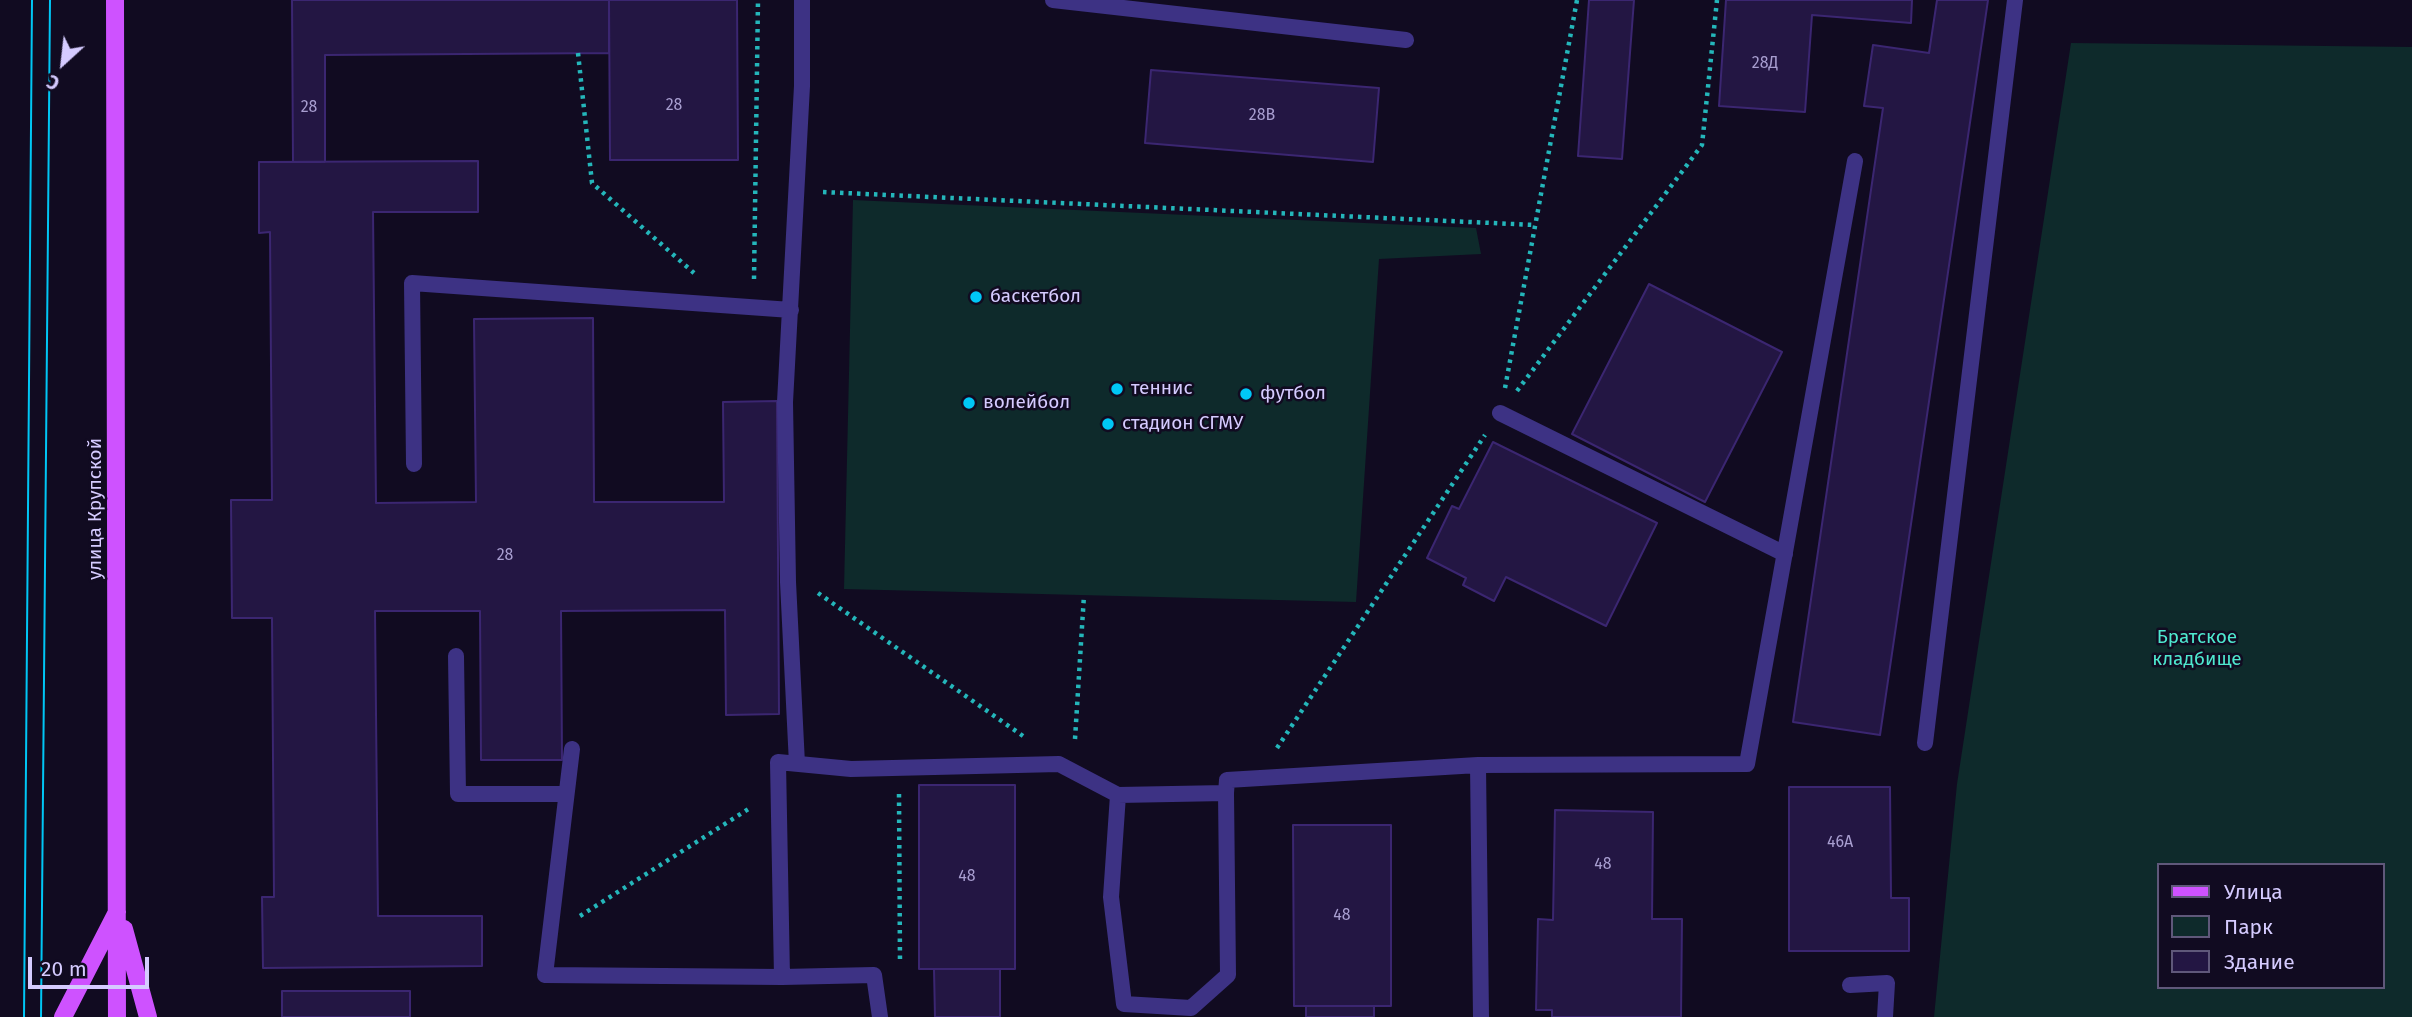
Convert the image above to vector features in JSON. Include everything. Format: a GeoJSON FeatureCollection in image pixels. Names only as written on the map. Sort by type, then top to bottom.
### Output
{"type":"FeatureCollection","features":[{"type":"Feature","properties":{"kind":"main road","name":"улица Крупской"},"geometry":{"type":"LineString","coordinates":[[116,0],[119,909],[117,1017]]}},
{"type":"Feature","properties":{"kind":"main road"},"geometry":{"type":"LineString","coordinates":[[63,1017],[119,909]]}},
{"type":"Feature","properties":{"kind":"main road"},"geometry":{"type":"LineString","coordinates":[[119,909],[148,1017]]}},
{"type":"Feature","properties":{"kind":"lane"},"geometry":{"type":"LineString","coordinates":[[797,764],[788,573],[785,402],[798,191],[802,0]]}},
{"type":"Feature","properties":{"kind":"lane"},"geometry":{"type":"LineString","coordinates":[[1053,0],[1406,40]]}},
{"type":"Feature","properties":{"kind":"lane"},"geometry":{"type":"LineString","coordinates":[[1925,743],[2015,0]]}},
{"type":"Feature","properties":{"kind":"lane"},"geometry":{"type":"LineString","coordinates":[[1118,795],[1111,897],[1124,1004],[1191,1008],[1228,975],[1227,780],[1478,765],[1747,764],[1855,161]]}},
{"type":"Feature","properties":{"kind":"lane"},"geometry":{"type":"LineString","coordinates":[[414,464],[412,283],[791,310]]}},
{"type":"Feature","properties":{"kind":"lane"},"geometry":{"type":"LineString","coordinates":[[1500,413],[1785,554]]}},
{"type":"Feature","properties":{"kind":"lane"},"geometry":{"type":"LineString","coordinates":[[456,656],[458,794],[566,794]]}},
{"type":"Feature","properties":{"kind":"lane"},"geometry":{"type":"LineString","coordinates":[[572,749],[545,975],[874,975],[880,1017]]}},
{"type":"Feature","properties":{"kind":"lane"},"geometry":{"type":"LineString","coordinates":[[782,977],[778,762],[851,769],[1059,764],[1118,795],[1226,793]]}},
{"type":"Feature","properties":{"kind":"lane"},"geometry":{"type":"LineString","coordinates":[[1478,765],[1482,1017]]}},
{"type":"Feature","properties":{"kind":"lane"},"geometry":{"type":"LineString","coordinates":[[1850,985],[1887,983],[1885,1017]]}},
{"type":"Feature","properties":{"kind":"path"},"geometry":{"type":"LineString","coordinates":[[754,307],[758,0]]}},
{"type":"Feature","properties":{"kind":"path"},"geometry":{"type":"LineString","coordinates":[[1500,413],[1577,0]]}},
{"type":"Feature","properties":{"kind":"path"},"geometry":{"type":"LineString","coordinates":[[1257,778],[1500,413],[1702,145],[1717,0]]}},
{"type":"Feature","properties":{"kind":"path"},"geometry":{"type":"LineString","coordinates":[[578,53],[592,183],[731,306]]}},
{"type":"Feature","properties":{"kind":"path"},"geometry":{"type":"LineString","coordinates":[[798,191],[1535,225]]}},
{"type":"Feature","properties":{"kind":"path"},"geometry":{"type":"LineString","coordinates":[[788,573],[1028,740]]}},
{"type":"Feature","properties":{"kind":"path"},"geometry":{"type":"LineString","coordinates":[[1073,772],[1084,595]]}},
{"type":"Feature","properties":{"kind":"path"},"geometry":{"type":"LineString","coordinates":[[899,768],[900,975]]}},
{"type":"Feature","properties":{"kind":"path"},"geometry":{"type":"LineString","coordinates":[[550,935],[778,790]]}},
{"type":"Feature","properties":{"kind":"green space","name":"Братское кладбище"},"geometry":{"type":"Polygon","coordinates":[[[2071,43],[2412,47],[2412,1017],[1934,1017],[1957,784],[2071,43]]]}},
{"type":"Feature","properties":{"kind":"green space","name":"стадион СГМУ"},"geometry":{"type":"Polygon","coordinates":[[[853,200],[1476,228],[1481,254],[1379,259],[1356,602],[844,589],[853,200]]]}},
{"type":"Feature","properties":{"kind":"building"},"geometry":{"type":"Polygon","coordinates":[[[292,0],[609,0],[609,53],[325,55],[325,162],[293,162],[292,0]]]}},
{"type":"Feature","properties":{"kind":"building"},"geometry":{"type":"Polygon","coordinates":[[[609,0],[737,0],[738,160],[610,160],[609,0]]]}},
{"type":"Feature","properties":{"kind":"building"},"geometry":{"type":"Polygon","coordinates":[[[1589,0],[1634,0],[1622,159],[1578,156],[1589,0]]]}},
{"type":"Feature","properties":{"kind":"building"},"geometry":{"type":"Polygon","coordinates":[[[1726,0],[1912,0],[1911,23],[1812,15],[1805,112],[1719,106],[1726,0]]]}},
{"type":"Feature","properties":{"kind":"building"},"geometry":{"type":"Polygon","coordinates":[[[1937,0],[1988,0],[1880,735],[1793,722],[1883,108],[1864,106],[1873,45],[1929,53],[1937,0]]]}},
{"type":"Feature","properties":{"kind":"building"},"geometry":{"type":"Polygon","coordinates":[[[1151,70],[1379,88],[1373,162],[1145,143],[1151,70]]]}},
{"type":"Feature","properties":{"kind":"building"},"geometry":{"type":"Polygon","coordinates":[[[478,161],[478,212],[373,212],[376,503],[476,502],[474,319],[593,318],[594,502],[724,502],[723,402],[777,401],[779,714],[726,715],[725,610],[561,611],[562,760],[481,760],[480,611],[375,611],[378,916],[482,916],[482,966],[263,968],[262,897],[274,897],[272,618],[232,618],[231,500],[272,500],[270,232],[259,233],[259,162],[478,161]]]}},
{"type":"Feature","properties":{"kind":"building"},"geometry":{"type":"Polygon","coordinates":[[[1649,284],[1782,352],[1705,502],[1572,434],[1649,284]]]}},
{"type":"Feature","properties":{"kind":"building"},"geometry":{"type":"Polygon","coordinates":[[[1493,442],[1657,523],[1606,626],[1506,577],[1494,601],[1463,585],[1466,578],[1427,558],[1452,506],[1459,509],[1493,442]]]}},
{"type":"Feature","properties":{"kind":"building"},"geometry":{"type":"Polygon","coordinates":[[[919,785],[1015,785],[1015,969],[919,969],[919,785]]]}},
{"type":"Feature","properties":{"kind":"building"},"geometry":{"type":"Polygon","coordinates":[[[1789,787],[1890,787],[1891,898],[1909,898],[1909,951],[1789,951],[1789,787]]]}},
{"type":"Feature","properties":{"kind":"building"},"geometry":{"type":"Polygon","coordinates":[[[1555,810],[1653,812],[1652,919],[1682,919],[1681,1017],[1552,1017],[1552,1010],[1536,1010],[1538,919],[1553,920],[1555,810]]]}},
{"type":"Feature","properties":{"kind":"building"},"geometry":{"type":"Polygon","coordinates":[[[1293,825],[1391,825],[1391,1006],[1294,1006],[1293,825]]]}},
{"type":"Feature","properties":{"kind":"building"},"geometry":{"type":"Polygon","coordinates":[[[934,969],[1000,969],[1000,1017],[935,1017],[934,969]]]}},
{"type":"Feature","properties":{"kind":"building"},"geometry":{"type":"Polygon","coordinates":[[[282,991],[410,991],[410,1017],[282,1017],[282,991]]]}},
{"type":"Feature","properties":{"kind":"building"},"geometry":{"type":"Polygon","coordinates":[[[1306,1006],[1374,1006],[1374,1017],[1306,1017],[1306,1006]]]}},
{"type":"Feature","properties":{"kind":"tram line"},"geometry":{"type":"LineString","coordinates":[[24,1017],[32,0]]}},
{"type":"Feature","properties":{"kind":"tram line"},"geometry":{"type":"LineString","coordinates":[[41,1017],[50,0]]}},
{"type":"Feature","properties":{"kind":"place","name":"баскетбол"},"geometry":{"type":"Point","coordinates":[976,297]}},
{"type":"Feature","properties":{"kind":"place","name":"теннис"},"geometry":{"type":"Point","coordinates":[1117,389]}},
{"type":"Feature","properties":{"kind":"place","name":"футбол"},"geometry":{"type":"Point","coordinates":[1246,394]}},
{"type":"Feature","properties":{"kind":"place","name":"волейбол"},"geometry":{"type":"Point","coordinates":[969,403]}},
{"type":"Feature","properties":{"kind":"place","name":"стадион СГМУ"},"geometry":{"type":"Point","coordinates":[1108,424]}}]}
